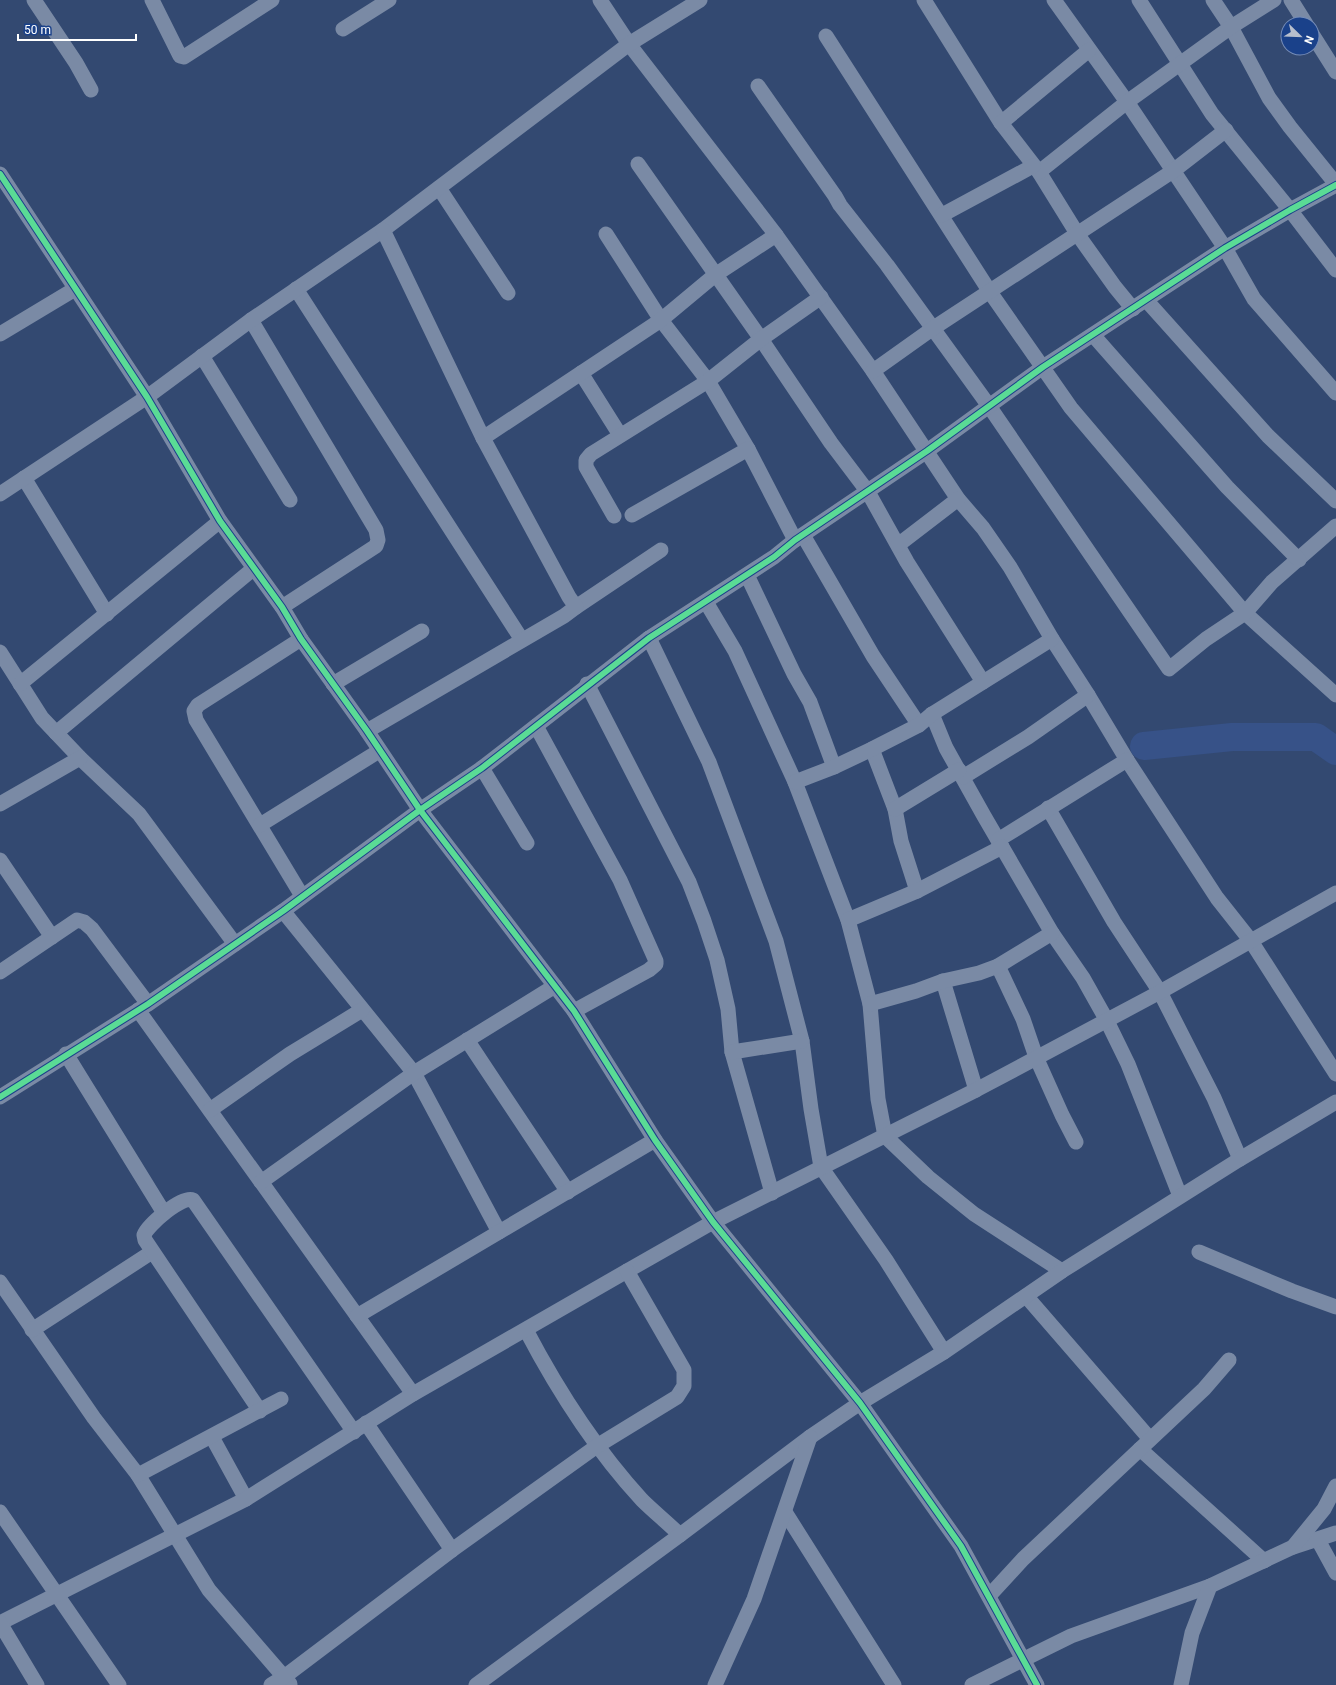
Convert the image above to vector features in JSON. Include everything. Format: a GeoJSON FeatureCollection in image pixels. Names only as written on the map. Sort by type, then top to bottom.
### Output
{"type":"FeatureCollection","features":[{"type":"Feature","properties":{"kind":"street"},"geometry":{"type":"LineString","coordinates":[[34,0],[76,63],[91,90]]}},
{"type":"Feature","properties":{"kind":"street"},"geometry":{"type":"LineString","coordinates":[[152,0],[180,56],[184,57],[272,0]]}},
{"type":"Feature","properties":{"kind":"street"},"geometry":{"type":"LineString","coordinates":[[343,29],[389,0]]}},
{"type":"Feature","properties":{"kind":"street"},"geometry":{"type":"LineString","coordinates":[[600,0],[630,44],[776,235],[821,297],[873,371],[958,499],[983,528],[1010,567],[1052,639],[1128,760],[1217,898],[1251,941],[1336,1074]]}},
{"type":"Feature","properties":{"kind":"street"},"geometry":{"type":"LineString","coordinates":[[0,494],[147,397],[251,320],[383,230],[630,44],[700,0]]}},
{"type":"Feature","properties":{"kind":"street"},"geometry":{"type":"LineString","coordinates":[[924,0],[1001,123],[1036,169],[1078,235],[1115,287],[1133,309]]}},
{"type":"Feature","properties":{"kind":"street"},"geometry":{"type":"LineString","coordinates":[[1054,0],[1127,102],[1225,248],[1254,299],[1336,393]]}},
{"type":"Feature","properties":{"kind":"street"},"geometry":{"type":"LineString","coordinates":[[1139,0],[1212,114],[1290,210],[1336,270]]}},
{"type":"Feature","properties":{"kind":"street"},"geometry":{"type":"LineString","coordinates":[[0,1097],[66,1054],[143,1007],[283,911],[420,810],[482,768],[587,684],[649,638],[774,557],[799,537],[927,451],[1043,367],[1225,248],[1336,185],[1269,98],[1231,27],[1213,0]]}},
{"type":"Feature","properties":{"kind":"street"},"geometry":{"type":"LineString","coordinates":[[942,215],[1036,169],[1231,27],[1274,0]]}},
{"type":"Feature","properties":{"kind":"street"},"geometry":{"type":"LineString","coordinates":[[1291,0],[1301,16]]}},
{"type":"Feature","properties":{"kind":"street"},"geometry":{"type":"LineString","coordinates":[[826,36],[990,292],[1071,408],[1245,613],[1336,695]]}},
{"type":"Feature","properties":{"kind":"street"},"geometry":{"type":"LineString","coordinates":[[1320,47],[1336,72]]}},
{"type":"Feature","properties":{"kind":"street"},"geometry":{"type":"LineString","coordinates":[[1001,123],[1089,50]]}},
{"type":"Feature","properties":{"kind":"street"},"geometry":{"type":"LineString","coordinates":[[758,86],[840,205],[887,265],[989,406],[1169,669],[1206,639],[1245,613],[1272,582],[1299,560],[1336,526]]}},
{"type":"Feature","properties":{"kind":"street"},"geometry":{"type":"LineString","coordinates":[[873,371],[932,329],[1078,235],[1173,171],[1226,130]]}},
{"type":"Feature","properties":{"kind":"street"},"geometry":{"type":"LineString","coordinates":[[638,164],[761,339],[831,443],[868,492],[907,562],[984,682]]}},
{"type":"Feature","properties":{"kind":"street"},"geometry":{"type":"LineString","coordinates":[[0,174],[147,397],[220,521],[253,569],[282,607],[301,639],[367,731],[420,810],[574,1010],[655,1140],[713,1222],[860,1403],[961,1546],[1037,1685]]}},
{"type":"Feature","properties":{"kind":"street"},"geometry":{"type":"LineString","coordinates":[[439,188],[508,293]]}},
{"type":"Feature","properties":{"kind":"street"},"geometry":{"type":"LineString","coordinates":[[383,230],[483,438],[569,597],[576,606]]}},
{"type":"Feature","properties":{"kind":"street"},"geometry":{"type":"LineString","coordinates":[[606,234],[661,320],[708,381],[799,537],[873,656],[919,725]]}},
{"type":"Feature","properties":{"kind":"street"},"geometry":{"type":"LineString","coordinates":[[483,438],[661,320],[715,275],[776,235]]}},
{"type":"Feature","properties":{"kind":"street"},"geometry":{"type":"LineString","coordinates":[[0,334],[75,289]]}},
{"type":"Feature","properties":{"kind":"street"},"geometry":{"type":"LineString","coordinates":[[296,289],[522,640]]}},
{"type":"Feature","properties":{"kind":"street"},"geometry":{"type":"LineString","coordinates":[[614,516],[586,466],[586,460],[591,454],[708,381],[761,339],[821,297]]}},
{"type":"Feature","properties":{"kind":"street"},"geometry":{"type":"LineString","coordinates":[[1146,300],[1268,436],[1336,501]]}},
{"type":"Feature","properties":{"kind":"street"},"geometry":{"type":"LineString","coordinates":[[251,320],[376,530],[378,540],[376,546],[282,607]]}},
{"type":"Feature","properties":{"kind":"street"},"geometry":{"type":"LineString","coordinates":[[1093,335],[1227,487],[1299,560]]}},
{"type":"Feature","properties":{"kind":"street"},"geometry":{"type":"LineString","coordinates":[[202,356],[290,500]]}},
{"type":"Feature","properties":{"kind":"street"},"geometry":{"type":"LineString","coordinates":[[581,373],[620,435]]}},
{"type":"Feature","properties":{"kind":"street"},"geometry":{"type":"LineString","coordinates":[[632,516],[748,449]]}},
{"type":"Feature","properties":{"kind":"street"},"geometry":{"type":"LineString","coordinates":[[24,478],[106,614]]}},
{"type":"Feature","properties":{"kind":"street"},"geometry":{"type":"LineString","coordinates":[[898,546],[958,499]]}},
{"type":"Feature","properties":{"kind":"street"},"geometry":{"type":"LineString","coordinates":[[20,684],[220,521]]}},
{"type":"Feature","properties":{"kind":"street"},"geometry":{"type":"LineString","coordinates":[[367,731],[564,616],[576,606],[661,550]]}},
{"type":"Feature","properties":{"kind":"street"},"geometry":{"type":"LineString","coordinates":[[56,733],[253,569]]}},
{"type":"Feature","properties":{"kind":"street"},"geometry":{"type":"LineString","coordinates":[[747,575],[794,674],[810,702],[834,767]]}},
{"type":"Feature","properties":{"kind":"street"},"geometry":{"type":"LineString","coordinates":[[706,602],[735,651],[795,782],[848,920],[870,1004],[878,1099],[885,1136],[928,1177],[974,1214],[1062,1271]]}},
{"type":"Feature","properties":{"kind":"street"},"geometry":{"type":"LineString","coordinates":[[334,684],[422,631]]}},
{"type":"Feature","properties":{"kind":"street"},"geometry":{"type":"LineString","coordinates":[[649,638],[709,762],[776,941],[802,1041],[810,1109],[821,1167],[886,1260],[944,1352]]}},
{"type":"Feature","properties":{"kind":"street"},"geometry":{"type":"LineString","coordinates":[[301,639],[198,705],[194,711],[196,720],[302,896]]}},
{"type":"Feature","properties":{"kind":"street"},"geometry":{"type":"LineString","coordinates":[[795,782],[834,767],[919,725],[932,714],[1052,639]]}},
{"type":"Feature","properties":{"kind":"street"},"geometry":{"type":"LineString","coordinates":[[0,652],[42,718],[80,758],[139,814],[235,944]]}},
{"type":"Feature","properties":{"kind":"street"},"geometry":{"type":"LineString","coordinates":[[587,684],[689,882],[718,960],[728,1009],[732,1052],[772,1193]]}},
{"type":"Feature","properties":{"kind":"street"},"geometry":{"type":"LineString","coordinates":[[896,810],[1028,737],[1088,695]]}},
{"type":"Feature","properties":{"kind":"street"},"geometry":{"type":"LineString","coordinates":[[932,714],[946,748],[1000,843],[1052,932],[1084,978],[1106,1019],[1128,1064],[1180,1196]]}},
{"type":"Feature","properties":{"kind":"street"},"geometry":{"type":"LineString","coordinates":[[536,726],[620,880],[656,961],[656,964],[649,970],[574,1010]]}},
{"type":"Feature","properties":{"kind":"street"},"geometry":{"type":"LineString","coordinates":[[872,749],[896,810],[901,841],[917,891]]}},
{"type":"Feature","properties":{"kind":"street"},"geometry":{"type":"LineString","coordinates":[[260,825],[379,751]]}},
{"type":"Feature","properties":{"kind":"street"},"geometry":{"type":"LineString","coordinates":[[0,804],[80,758]]}},
{"type":"Feature","properties":{"kind":"street"},"geometry":{"type":"LineString","coordinates":[[848,920],[917,891],[1000,843],[1048,808],[1128,760]]}},
{"type":"Feature","properties":{"kind":"street"},"geometry":{"type":"LineString","coordinates":[[482,768],[527,843]]}},
{"type":"Feature","properties":{"kind":"street"},"geometry":{"type":"LineString","coordinates":[[1048,808],[1114,922],[1160,992],[1214,1098],[1240,1159]]}},
{"type":"Feature","properties":{"kind":"street"},"geometry":{"type":"LineString","coordinates":[[0,860],[52,937]]}},
{"type":"Feature","properties":{"kind":"street"},"geometry":{"type":"LineString","coordinates":[[37,1685],[0,1623],[246,1499],[413,1394],[713,1222],[976,1090],[1106,1019],[1160,992],[1336,893]]}},
{"type":"Feature","properties":{"kind":"street"},"geometry":{"type":"LineString","coordinates":[[283,911],[414,1073],[499,1232]]}},
{"type":"Feature","properties":{"kind":"street"},"geometry":{"type":"LineString","coordinates":[[0,972],[77,920],[84,922],[92,929],[210,1110],[413,1394]]}},
{"type":"Feature","properties":{"kind":"street"},"geometry":{"type":"LineString","coordinates":[[870,1004],[916,991],[943,981],[978,973],[998,966],[1052,932]]}},
{"type":"Feature","properties":{"kind":"street"},"geometry":{"type":"LineString","coordinates":[[998,966],[1022,1019],[1036,1057],[1076,1142]]}},
{"type":"Feature","properties":{"kind":"street"},"geometry":{"type":"LineString","coordinates":[[943,981],[976,1090]]}},
{"type":"Feature","properties":{"kind":"street"},"geometry":{"type":"LineString","coordinates":[[261,1182],[414,1073],[555,986]]}},
{"type":"Feature","properties":{"kind":"street"},"geometry":{"type":"LineString","coordinates":[[210,1110],[290,1054],[362,1010]]}},
{"type":"Feature","properties":{"kind":"street"},"geometry":{"type":"LineString","coordinates":[[467,1040],[568,1192]]}},
{"type":"Feature","properties":{"kind":"street"},"geometry":{"type":"LineString","coordinates":[[732,1052],[802,1041]]}},
{"type":"Feature","properties":{"kind":"street"},"geometry":{"type":"LineString","coordinates":[[66,1054],[164,1213]]}},
{"type":"Feature","properties":{"kind":"street"},"geometry":{"type":"LineString","coordinates":[[476,1685],[810,1437],[860,1403],[944,1352],[1062,1271],[1180,1196],[1336,1102]]}},
{"type":"Feature","properties":{"kind":"street"},"geometry":{"type":"LineString","coordinates":[[357,1316],[655,1140]]}},
{"type":"Feature","properties":{"kind":"street"},"geometry":{"type":"LineString","coordinates":[[260,1411],[152,1252],[144,1235],[146,1230],[164,1213],[186,1199],[193,1200],[354,1432]]}},
{"type":"Feature","properties":{"kind":"street"},"geometry":{"type":"LineString","coordinates":[[32,1330],[152,1252]]}},
{"type":"Feature","properties":{"kind":"street"},"geometry":{"type":"LineString","coordinates":[[1199,1252],[1292,1291],[1336,1307]]}},
{"type":"Feature","properties":{"kind":"street"},"geometry":{"type":"LineString","coordinates":[[271,1685],[287,1681],[452,1550],[597,1446],[677,1397],[684,1386],[684,1370],[627,1271]]}},
{"type":"Feature","properties":{"kind":"street"},"geometry":{"type":"LineString","coordinates":[[0,1282],[94,1418],[138,1475],[209,1590],[287,1681]]}},
{"type":"Feature","properties":{"kind":"street"},"geometry":{"type":"LineString","coordinates":[[1026,1296],[1145,1444],[1264,1561]]}},
{"type":"Feature","properties":{"kind":"street"},"geometry":{"type":"LineString","coordinates":[[526,1330],[547,1370],[597,1446],[643,1500],[680,1535]]}},
{"type":"Feature","properties":{"kind":"street"},"geometry":{"type":"LineString","coordinates":[[988,1596],[1024,1559],[1204,1389],[1229,1360]]}},
{"type":"Feature","properties":{"kind":"street"},"geometry":{"type":"LineString","coordinates":[[138,1475],[281,1399]]}},
{"type":"Feature","properties":{"kind":"street"},"geometry":{"type":"LineString","coordinates":[[366,1423],[452,1550]]}},
{"type":"Feature","properties":{"kind":"street"},"geometry":{"type":"LineString","coordinates":[[212,1437],[246,1499]]}},
{"type":"Feature","properties":{"kind":"street"},"geometry":{"type":"LineString","coordinates":[[715,1685],[754,1599],[810,1437]]}},
{"type":"Feature","properties":{"kind":"street"},"geometry":{"type":"LineString","coordinates":[[1293,1547],[1324,1508],[1336,1486]]}},
{"type":"Feature","properties":{"kind":"street"},"geometry":{"type":"LineString","coordinates":[[0,1512],[58,1594],[119,1685]]}},
{"type":"Feature","properties":{"kind":"street"},"geometry":{"type":"LineString","coordinates":[[785,1512],[894,1685]]}},
{"type":"Feature","properties":{"kind":"street"},"geometry":{"type":"LineString","coordinates":[[972,1685],[1071,1636],[1210,1586],[1293,1547],[1336,1533]]}},
{"type":"Feature","properties":{"kind":"street"},"geometry":{"type":"LineString","coordinates":[[1318,1540],[1336,1573]]}},
{"type":"Feature","properties":{"kind":"street"},"geometry":{"type":"LineString","coordinates":[[1181,1685],[1192,1633],[1210,1586]]}},
{"type":"Feature","properties":{"kind":"waterway"},"geometry":{"type":"LineString","coordinates":[[1144,746],[1232,737],[1316,737],[1336,751]]}},
{"type":"Feature","properties":{"kind":"cycle path"},"geometry":{"type":"LineString","coordinates":[[0,174],[147,397],[220,521],[282,607],[301,639],[367,731],[420,810],[574,1011],[655,1140],[713,1222],[860,1403],[961,1546],[1037,1685]]}},
{"type":"Feature","properties":{"kind":"cycle path"},"geometry":{"type":"LineString","coordinates":[[0,1097],[148,1004],[283,911],[420,810],[482,768],[649,638],[774,557],[795,540],[927,451],[1043,367],[1225,248],[1336,185]]}}]}
